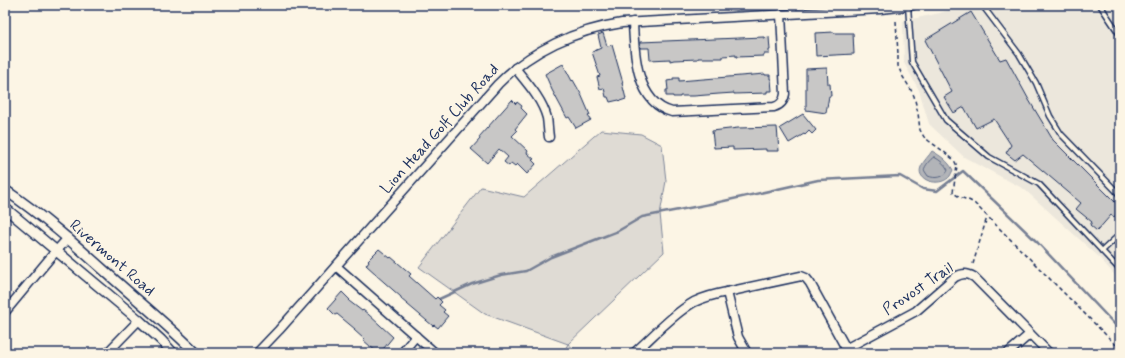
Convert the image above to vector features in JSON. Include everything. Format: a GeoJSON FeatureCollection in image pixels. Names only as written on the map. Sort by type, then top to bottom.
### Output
{"type":"FeatureCollection","features":[{"type":"Feature","properties":{"kind":"street","name":"Lion Head Golf Club Road"},"geometry":{"type":"LineString","coordinates":[[257,353],[475,108],[515,68],[548,46],[603,26],[633,22],[880,9],[911,6]]}},
{"type":"Feature","properties":{"kind":"street"},"geometry":{"type":"LineString","coordinates":[[633,22],[635,57],[642,81],[648,95],[654,102],[666,110],[672,112],[774,107],[779,106],[784,99],[785,94],[781,14]]}},
{"type":"Feature","properties":{"kind":"street"},"geometry":{"type":"LineString","coordinates":[[515,68],[544,108],[549,137]]}},
{"type":"Feature","properties":{"kind":"street","name":"Rivermont Road"},"geometry":{"type":"LineString","coordinates":[[5,190],[28,206],[68,238],[172,329],[196,353]]}},
{"type":"Feature","properties":{"kind":"street","name":"Rivermont Road"},"geometry":{"type":"LineString","coordinates":[[5,208],[139,320],[174,353]]}},
{"type":"Feature","properties":{"kind":"street"},"geometry":{"type":"LineString","coordinates":[[5,312],[68,238]]}},
{"type":"Feature","properties":{"kind":"street"},"geometry":{"type":"LineString","coordinates":[[336,266],[435,353]]}},
{"type":"Feature","properties":{"kind":"street","name":"Provost Trail"},"geometry":{"type":"LineString","coordinates":[[848,351],[916,311],[955,277],[961,274],[967,274],[974,277],[1049,353]]}},
{"type":"Feature","properties":{"kind":"street"},"geometry":{"type":"LineString","coordinates":[[634,353],[683,309],[695,302],[706,297],[801,276],[810,282],[848,351]]}},
{"type":"Feature","properties":{"kind":"street"},"geometry":{"type":"LineString","coordinates":[[727,292],[738,337],[747,353]]}},
{"type":"Feature","properties":{"kind":"street"},"geometry":{"type":"LineString","coordinates":[[107,353],[139,320]]}},
{"type":"Feature","properties":{"kind":"street"},"geometry":{"type":"LineString","coordinates":[[1008,353],[1030,334]]}},
{"type":"Feature","properties":{"kind":"street"},"geometry":{"type":"LineString","coordinates":[[402,353],[416,336]]}},
{"type":"Feature","properties":{"kind":"lane"},"geometry":{"type":"LineString","coordinates":[[982,5],[1019,54],[1036,83],[1061,134],[1120,195]]}},
{"type":"Feature","properties":{"kind":"lane"},"geometry":{"type":"LineString","coordinates":[[1100,5],[1120,35]]}},
{"type":"Feature","properties":{"kind":"lane"},"geometry":{"type":"LineString","coordinates":[[911,6],[912,62],[946,120],[989,158],[1039,184],[1120,270]]}},
{"type":"Feature","properties":{"kind":"lane"},"geometry":{"type":"LineString","coordinates":[[1102,251],[1120,234]]}},
{"type":"Feature","properties":{"kind":"path"},"geometry":{"type":"LineString","coordinates":[[896,21],[898,66],[914,96],[920,130],[924,137],[943,150],[954,160],[957,166],[953,190],[955,195],[972,202],[1120,349]]}},
{"type":"Feature","properties":{"kind":"path"},"geometry":{"type":"LineString","coordinates":[[973,264],[987,216]]}},
{"type":"Feature","properties":{"kind":"shaded area"},"geometry":{"type":"Polygon","coordinates":[[[963,5],[1120,5],[1120,281],[1099,257],[1024,189],[964,157],[929,124],[919,90],[904,63],[903,21],[940,13],[963,5]]]}},
{"type":"Feature","properties":{"kind":"shaded area"},"geometry":{"type":"Polygon","coordinates":[[[601,130],[641,134],[662,145],[666,181],[660,214],[664,252],[568,344],[485,314],[419,267],[481,187],[524,197],[601,130]]]}},
{"type":"Feature","properties":{"kind":"shaded area"},"geometry":{"type":"Polygon","coordinates":[[[568,344],[579,353],[563,353],[568,344]]]}},
{"type":"Feature","properties":{"kind":"water"},"geometry":{"type":"Polygon","coordinates":[[[932,151],[944,159],[953,170],[946,180],[941,182],[925,179],[920,172],[922,165],[932,151]]]}},
{"type":"Feature","properties":{"kind":"building"},"geometry":{"type":"Polygon","coordinates":[[[971,12],[1000,60],[1006,58],[1053,140],[1120,207],[1120,210],[1114,217],[1111,215],[1097,231],[1090,225],[1092,222],[1076,209],[1081,203],[1023,154],[1015,160],[1006,153],[1011,145],[994,119],[976,128],[964,107],[954,113],[944,97],[952,92],[925,40],[971,12]]]}},
{"type":"Feature","properties":{"kind":"building"},"geometry":{"type":"Polygon","coordinates":[[[603,33],[607,46],[612,45],[623,83],[626,99],[620,101],[610,102],[608,97],[606,97],[604,88],[600,89],[597,77],[600,76],[592,52],[601,48],[598,35],[603,33]]]}},
{"type":"Feature","properties":{"kind":"building"},"geometry":{"type":"Polygon","coordinates":[[[815,33],[853,33],[854,54],[816,56],[815,33]]]}},
{"type":"Feature","properties":{"kind":"building"},"geometry":{"type":"Polygon","coordinates":[[[769,37],[770,50],[769,54],[764,54],[764,56],[736,57],[736,55],[723,56],[723,58],[698,58],[670,61],[670,59],[650,60],[649,48],[640,48],[640,42],[769,37]]]}},
{"type":"Feature","properties":{"kind":"building"},"geometry":{"type":"Polygon","coordinates":[[[563,64],[581,94],[590,115],[588,116],[591,120],[576,128],[569,117],[567,118],[545,74],[563,64]]]}},
{"type":"Feature","properties":{"kind":"building"},"geometry":{"type":"Polygon","coordinates":[[[827,68],[828,84],[830,84],[831,96],[829,96],[826,113],[806,110],[806,69],[827,68]]]}},
{"type":"Feature","properties":{"kind":"building"},"geometry":{"type":"Polygon","coordinates":[[[765,74],[770,75],[771,79],[772,91],[767,91],[767,93],[734,93],[680,97],[666,96],[666,90],[668,90],[667,81],[673,80],[673,78],[679,78],[679,81],[765,74]]]}},
{"type":"Feature","properties":{"kind":"building"},"geometry":{"type":"Polygon","coordinates":[[[512,100],[516,104],[517,102],[522,106],[521,108],[527,114],[515,129],[517,131],[512,136],[528,151],[527,153],[534,159],[532,160],[536,164],[527,174],[517,164],[515,166],[511,163],[509,166],[504,162],[508,157],[499,149],[487,163],[471,149],[480,139],[479,137],[512,100]]]}},
{"type":"Feature","properties":{"kind":"building"},"geometry":{"type":"Polygon","coordinates":[[[803,114],[816,130],[812,134],[809,131],[805,135],[804,134],[789,143],[780,128],[803,114]]]}},
{"type":"Feature","properties":{"kind":"building"},"geometry":{"type":"Polygon","coordinates":[[[777,127],[779,151],[766,151],[766,149],[733,150],[733,147],[714,148],[712,131],[738,128],[777,127]]]}},
{"type":"Feature","properties":{"kind":"building"},"geometry":{"type":"Polygon","coordinates":[[[379,249],[411,274],[409,276],[435,299],[437,297],[442,302],[439,305],[445,310],[443,312],[448,316],[438,328],[434,325],[433,326],[401,299],[401,297],[366,265],[369,261],[368,260],[379,249]]]}},
{"type":"Feature","properties":{"kind":"building"},"geometry":{"type":"Polygon","coordinates":[[[342,292],[350,300],[349,301],[368,314],[393,337],[378,353],[363,340],[364,339],[354,330],[355,329],[337,314],[335,315],[328,308],[342,292]]]}},
{"type":"Feature","properties":{"kind":"waterway"},"geometry":{"type":"LineString","coordinates":[[437,300],[472,284],[501,275],[526,271],[551,257],[618,231],[642,217],[715,203],[818,180],[900,176],[923,189],[937,191],[963,171],[1038,243],[1120,330]]}}]}
